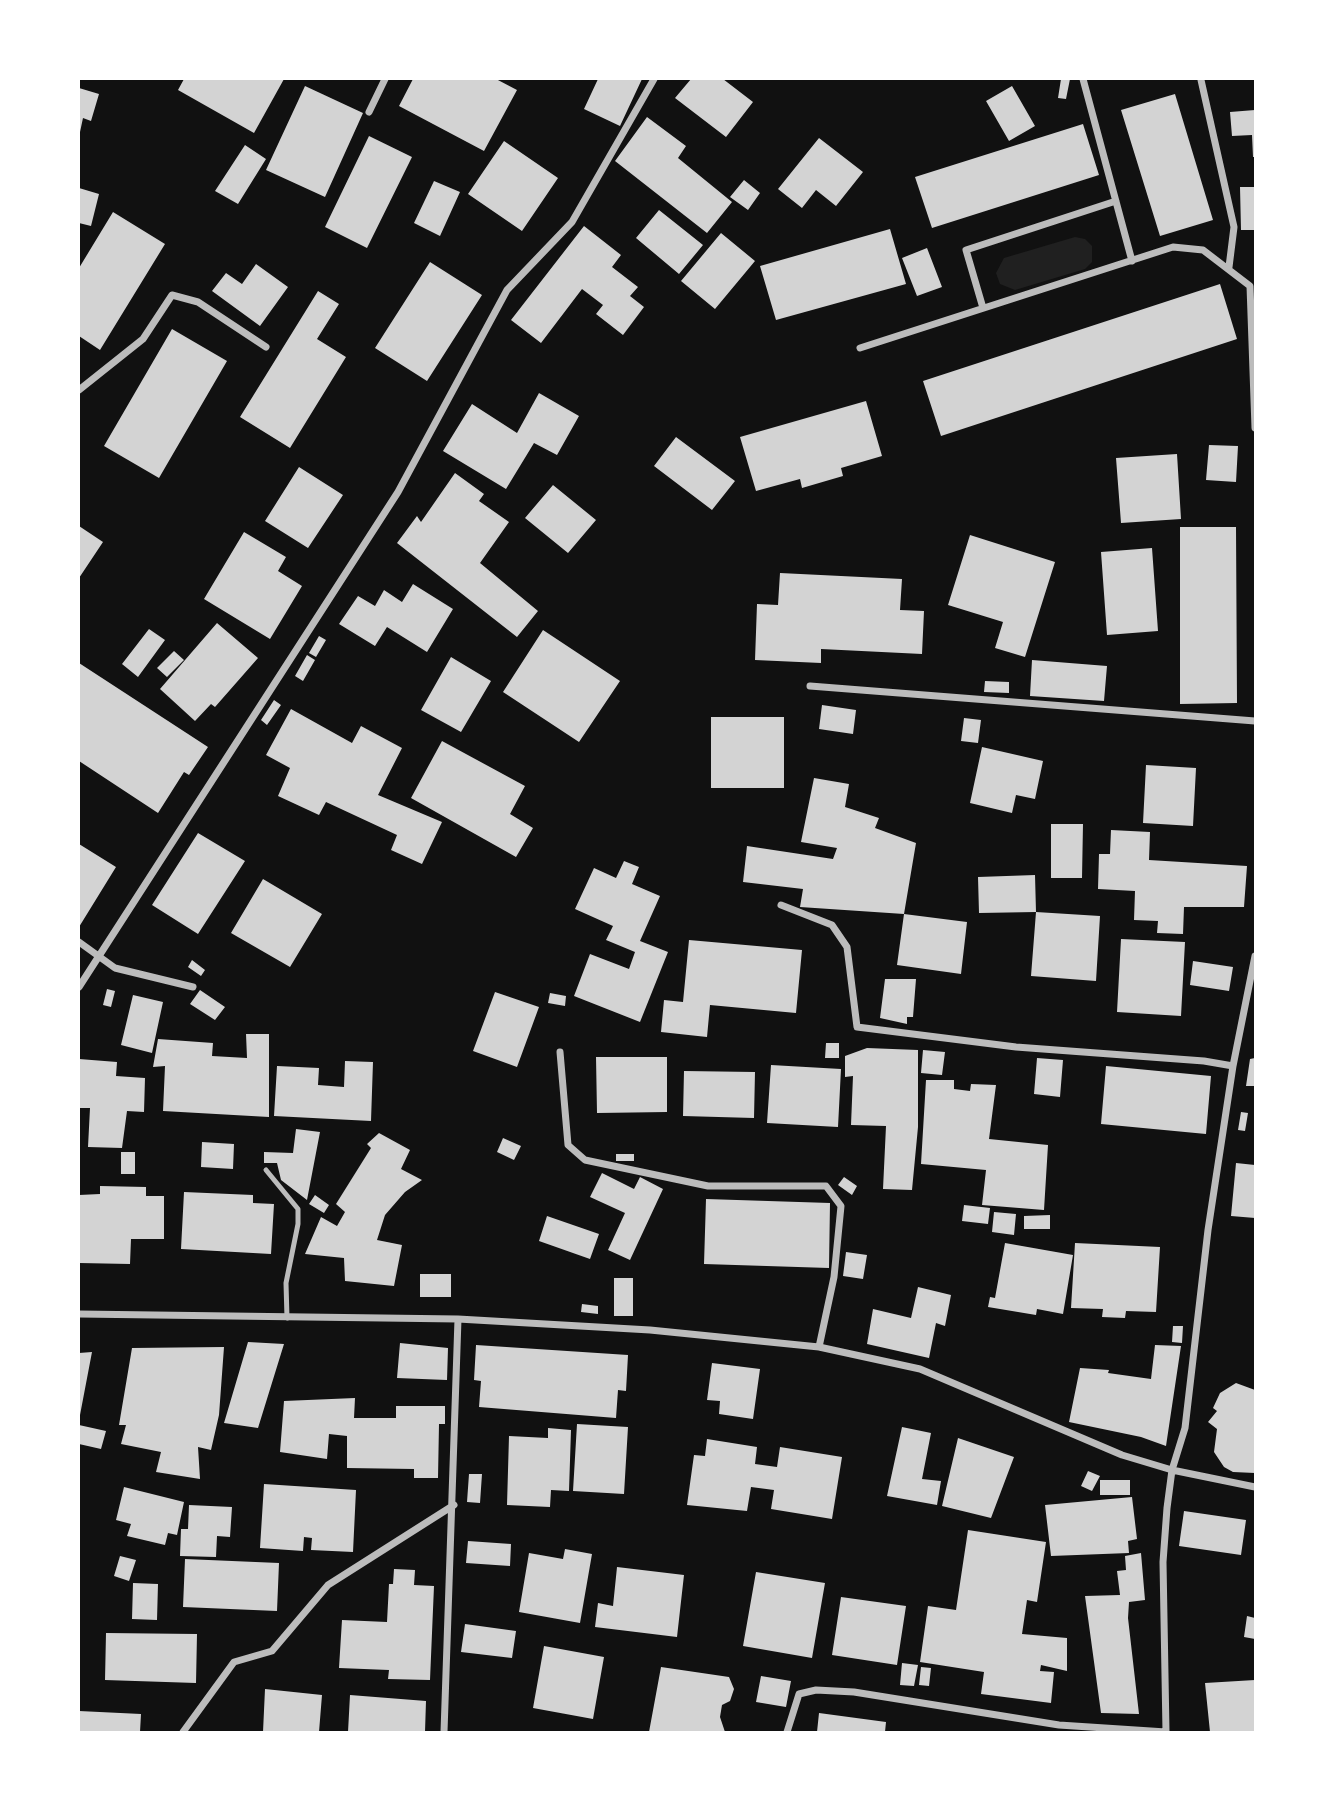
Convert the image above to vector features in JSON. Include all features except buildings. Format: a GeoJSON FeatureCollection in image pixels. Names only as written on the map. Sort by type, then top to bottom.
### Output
{"type":"FeatureCollection","features":[{"type":"Feature","properties":{"kind":"street"},"geometry":{"type":"LineString","coordinates":[[369,112],[385,79]]}},
{"type":"Feature","properties":{"kind":"street"},"geometry":{"type":"LineString","coordinates":[[79,987],[398,492],[507,290],[572,222],[654,79]]}},
{"type":"Feature","properties":{"kind":"street"},"geometry":{"type":"LineString","coordinates":[[1083,79],[1132,261]]}},
{"type":"Feature","properties":{"kind":"street"},"geometry":{"type":"LineString","coordinates":[[1200,80],[1232,216],[1228,267]]}},
{"type":"Feature","properties":{"kind":"street"},"geometry":{"type":"LineString","coordinates":[[983,308],[967,250],[1116,201]]}},
{"type":"Feature","properties":{"kind":"street"},"geometry":{"type":"LineString","coordinates":[[860,348],[1173,247],[1203,250],[1250,286],[1255,428]]}},
{"type":"Feature","properties":{"kind":"street"},"geometry":{"type":"LineString","coordinates":[[79,390],[143,340],[172,295],[198,302],[266,347]]}},
{"type":"Feature","properties":{"kind":"street"},"geometry":{"type":"LineString","coordinates":[[810,686],[1255,721]]}},
{"type":"Feature","properties":{"kind":"street"},"geometry":{"type":"LineString","coordinates":[[781,905],[832,925],[847,947],[857,1027],[1003,1046],[1204,1061],[1233,1066]]}},
{"type":"Feature","properties":{"kind":"street"},"geometry":{"type":"LineString","coordinates":[[79,942],[115,968],[193,987]]}},
{"type":"Feature","properties":{"kind":"street"},"geometry":{"type":"LineString","coordinates":[[787,1732],[799,1693],[816,1690],[854,1692],[1059,1725],[1166,1732],[1163,1562],[1172,1470],[1185,1428],[1208,1230],[1233,1066],[1255,956]]}},
{"type":"Feature","properties":{"kind":"street"},"geometry":{"type":"LineString","coordinates":[[560,1052],[568,1145],[585,1160],[708,1186],[826,1186],[841,1206],[834,1277],[819,1346]]}},
{"type":"Feature","properties":{"kind":"street"},"geometry":{"type":"LineString","coordinates":[[79,1314],[458,1319],[650,1330],[819,1346],[920,1369],[1010,1404],[1122,1455],[1172,1470],[1255,1487]]}},
{"type":"Feature","properties":{"kind":"street"},"geometry":{"type":"LineString","coordinates":[[444,1732],[454,1505],[458,1319]]}},
{"type":"Feature","properties":{"kind":"street"},"geometry":{"type":"LineString","coordinates":[[183,1732],[234,1662],[272,1651],[328,1586],[454,1505]]}},
{"type":"Feature","properties":{"kind":"lane"},"geometry":{"type":"LineString","coordinates":[[266,1170],[298,1209],[298,1224],[286,1283],[287,1318]]}},
{"type":"Feature","properties":{"kind":"shaded area"},"geometry":{"type":"Polygon","coordinates":[[[1075,237],[1085,239],[1092,246],[1092,262],[1085,269],[1015,290],[1000,284],[996,273],[1004,258],[1075,237]]]}}]}
